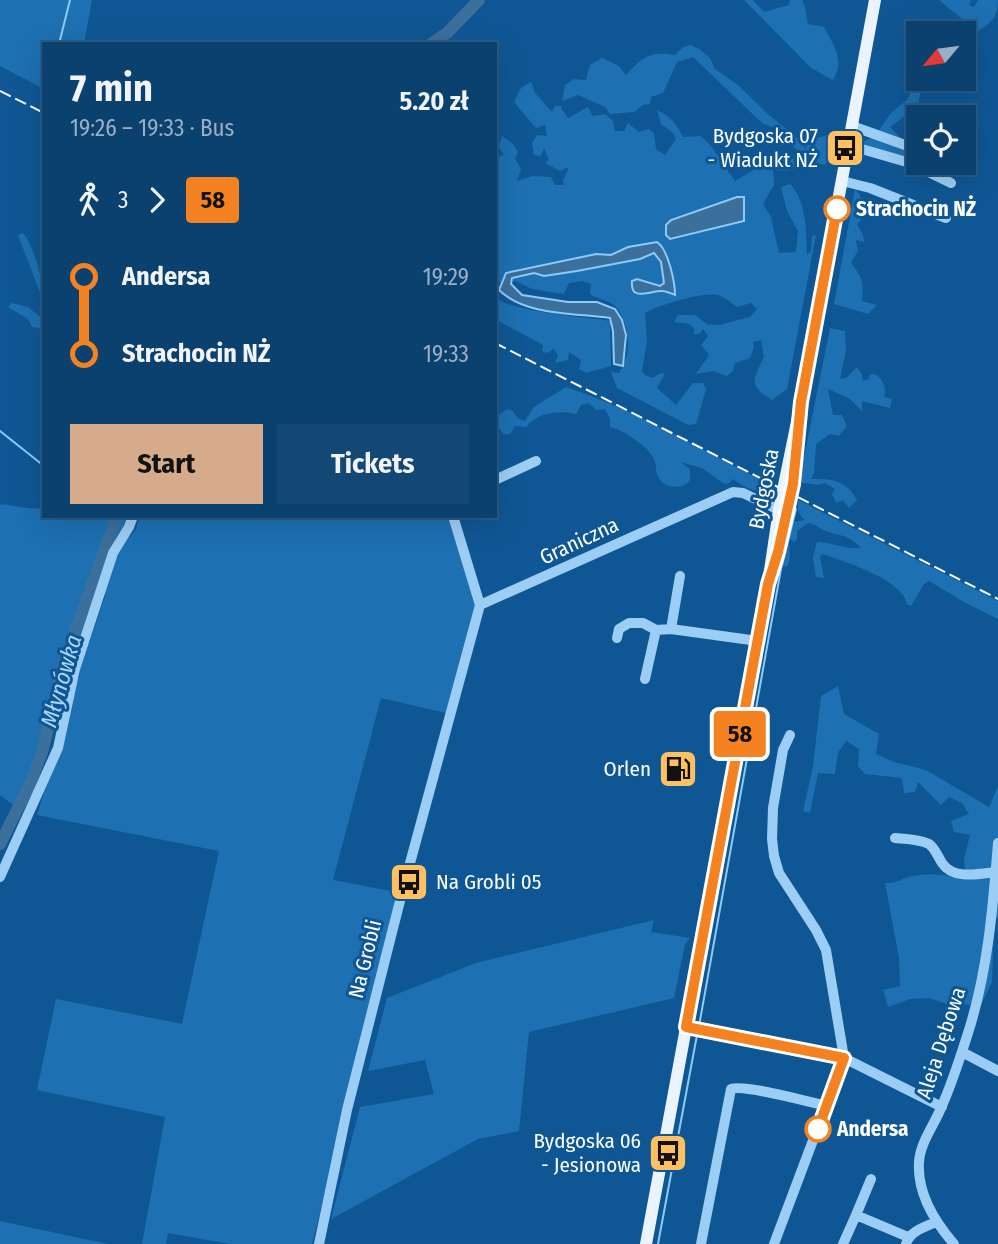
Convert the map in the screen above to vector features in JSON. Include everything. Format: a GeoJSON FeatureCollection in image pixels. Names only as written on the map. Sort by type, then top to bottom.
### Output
{"type":"FeatureCollection","features":[{"type":"Feature","properties":{"kind":"main road","name":"Bydgoska"},"geometry":{"type":"LineString","coordinates":[[646,1244],[875,0]]}},
{"type":"Feature","properties":{"kind":"main road","name":"Bydgoska"},"geometry":{"type":"LineString","coordinates":[[768,584],[793,484],[801,402]]}},
{"type":"Feature","properties":{"kind":"street"},"geometry":{"type":"LineString","coordinates":[[852,126],[906,145]]}},
{"type":"Feature","properties":{"kind":"street"},"geometry":{"type":"LineString","coordinates":[[848,145],[910,163],[951,183]]}},
{"type":"Feature","properties":{"kind":"street"},"geometry":{"type":"LineString","coordinates":[[842,181],[870,188],[946,218]]}},
{"type":"Feature","properties":{"kind":"street"},"geometry":{"type":"LineString","coordinates":[[497,479],[536,461]]}},
{"type":"Feature","properties":{"kind":"street","name":"Graniczna"},"geometry":{"type":"LineString","coordinates":[[481,605],[733,492],[743,493],[779,510]]}},
{"type":"Feature","properties":{"kind":"street"},"geometry":{"type":"LineString","coordinates":[[779,510],[784,523]]}},
{"type":"Feature","properties":{"kind":"street"},"geometry":{"type":"LineString","coordinates":[[0,877],[58,748],[75,669],[113,553],[130,527],[132,518]]}},
{"type":"Feature","properties":{"kind":"street"},"geometry":{"type":"LineString","coordinates":[[454,518],[481,605]]}},
{"type":"Feature","properties":{"kind":"street"},"geometry":{"type":"LineString","coordinates":[[671,629],[680,576]]}},
{"type":"Feature","properties":{"kind":"street","name":"Na Grobli"},"geometry":{"type":"LineString","coordinates":[[319,1244],[347,1110],[403,888],[481,605]]}},
{"type":"Feature","properties":{"kind":"street"},"geometry":{"type":"LineString","coordinates":[[617,638],[619,629],[629,623],[643,623],[656,630],[671,629],[758,641]]}},
{"type":"Feature","properties":{"kind":"street"},"geometry":{"type":"LineString","coordinates":[[645,679],[656,630]]}},
{"type":"Feature","properties":{"kind":"street"},"geometry":{"type":"LineString","coordinates":[[774,1244],[844,1058],[826,950],[779,873],[774,856],[773,808],[783,750],[790,735]]}},
{"type":"Feature","properties":{"kind":"street"},"geometry":{"type":"LineString","coordinates":[[895,838],[927,843],[933,847],[946,868],[956,873],[972,875],[996,872]]}},
{"type":"Feature","properties":{"kind":"street","name":"Aleja Dębowa"},"geometry":{"type":"LineString","coordinates":[[954,1244],[936,1222],[920,1181],[920,1153],[942,1107],[962,1052],[979,992],[995,901],[998,843]]}},
{"type":"Feature","properties":{"kind":"street"},"geometry":{"type":"LineString","coordinates":[[686,1027],[844,1058],[942,1107]]}},
{"type":"Feature","properties":{"kind":"street"},"geometry":{"type":"LineString","coordinates":[[962,1052],[998,1071]]}},
{"type":"Feature","properties":{"kind":"street"},"geometry":{"type":"LineString","coordinates":[[701,1244],[731,1089],[735,1087],[827,1106]]}},
{"type":"Feature","properties":{"kind":"street"},"geometry":{"type":"LineString","coordinates":[[842,1244],[871,1179]]}},
{"type":"Feature","properties":{"kind":"street"},"geometry":{"type":"LineString","coordinates":[[856,1215],[907,1241],[936,1222]]}},
{"type":"Feature","properties":{"kind":"shaded area"},"geometry":{"type":"Polygon","coordinates":[[[0,0],[92,0],[84,42],[42,42],[42,88],[0,66],[0,0]]]}},
{"type":"Feature","properties":{"kind":"shaded area"},"geometry":{"type":"Polygon","coordinates":[[[744,0],[753,0],[764,12],[789,5],[790,0],[802,0],[808,24],[824,27],[834,47],[838,66],[833,80],[811,68],[744,0]]]}},
{"type":"Feature","properties":{"kind":"shaded area"},"geometry":{"type":"Polygon","coordinates":[[[939,0],[971,0],[969,5],[974,7],[978,0],[998,0],[995,16],[976,33],[976,21],[961,21],[939,0]]]}},
{"type":"Feature","properties":{"kind":"shaded area"},"geometry":{"type":"Polygon","coordinates":[[[690,45],[699,49],[710,58],[715,69],[738,85],[802,142],[806,150],[806,145],[817,138],[831,134],[832,142],[831,154],[825,165],[816,163],[781,171],[773,169],[774,185],[763,204],[771,217],[779,253],[796,252],[798,231],[787,211],[781,187],[790,184],[800,199],[805,218],[807,255],[811,251],[812,236],[816,235],[787,389],[772,400],[756,387],[755,377],[764,357],[761,340],[753,342],[750,358],[735,363],[733,371],[727,376],[713,371],[696,374],[709,355],[701,345],[708,336],[703,329],[701,333],[694,335],[694,328],[689,324],[674,322],[678,315],[695,315],[707,324],[719,325],[750,317],[757,309],[751,303],[737,307],[718,295],[702,295],[645,313],[647,341],[642,371],[645,375],[652,378],[665,373],[657,388],[676,405],[693,383],[703,383],[706,389],[696,424],[688,425],[617,388],[611,372],[619,373],[623,366],[628,348],[627,330],[615,306],[590,294],[591,284],[582,281],[569,283],[564,294],[532,289],[516,281],[497,284],[497,157],[504,155],[499,147],[502,136],[513,144],[518,152],[515,158],[521,169],[517,181],[532,176],[551,177],[555,185],[564,185],[569,167],[560,171],[545,163],[549,160],[544,148],[541,156],[534,155],[532,143],[537,135],[547,136],[545,125],[536,128],[514,102],[521,88],[531,82],[535,93],[552,112],[555,106],[562,106],[568,118],[588,107],[593,116],[605,114],[613,121],[615,131],[624,131],[628,123],[639,132],[648,129],[654,133],[656,149],[665,155],[676,139],[673,133],[661,124],[657,110],[673,121],[683,137],[701,136],[735,181],[779,155],[793,159],[799,151],[773,128],[763,124],[693,57],[677,62],[663,93],[651,97],[650,104],[643,105],[634,112],[610,114],[605,107],[578,95],[562,101],[565,85],[574,79],[586,80],[590,65],[602,58],[619,66],[626,75],[648,56],[675,55],[690,45]],[[737,197],[671,220],[670,239],[744,221],[737,197]]]}},
{"type":"Feature","properties":{"kind":"shaded area"},"geometry":{"type":"Polygon","coordinates":[[[911,91],[921,91],[918,105],[906,105],[906,115],[890,127],[906,145],[905,165],[861,153],[863,142],[875,136],[891,113],[908,99],[911,91]]]}},
{"type":"Feature","properties":{"kind":"shaded area"},"geometry":{"type":"Polygon","coordinates":[[[855,189],[862,203],[857,206],[861,220],[857,224],[864,242],[856,240],[858,251],[851,262],[861,280],[862,301],[877,305],[868,314],[834,304],[855,189]]]}},
{"type":"Feature","properties":{"kind":"shaded area"},"geometry":{"type":"Polygon","coordinates":[[[737,197],[744,197],[744,221],[670,239],[666,235],[666,225],[671,220],[737,197]]]}},
{"type":"Feature","properties":{"kind":"shaded area"},"geometry":{"type":"Polygon","coordinates":[[[23,233],[38,266],[42,298],[18,235],[23,233]]]}},
{"type":"Feature","properties":{"kind":"shaded area"},"geometry":{"type":"Polygon","coordinates":[[[657,242],[668,258],[675,295],[663,291],[638,294],[632,288],[632,281],[637,279],[660,286],[664,283],[661,262],[654,253],[640,259],[577,271],[544,276],[534,273],[512,278],[511,284],[522,295],[568,302],[597,302],[615,309],[622,320],[626,335],[623,366],[614,364],[610,318],[537,309],[523,305],[499,290],[506,273],[596,254],[611,255],[628,247],[657,242]]]}},
{"type":"Feature","properties":{"kind":"shaded area"},"geometry":{"type":"Polygon","coordinates":[[[497,298],[502,302],[531,310],[610,321],[611,366],[586,373],[579,369],[581,360],[569,352],[568,360],[555,363],[558,355],[554,349],[547,353],[542,351],[543,345],[497,320],[497,298]]]}},
{"type":"Feature","properties":{"kind":"shaded area"},"geometry":{"type":"Polygon","coordinates":[[[12,303],[28,307],[42,318],[42,329],[32,327],[28,319],[8,307],[12,303]]]}},
{"type":"Feature","properties":{"kind":"shaded area"},"geometry":{"type":"Polygon","coordinates":[[[830,328],[845,331],[846,350],[840,379],[846,378],[857,367],[863,381],[869,379],[870,374],[877,375],[884,385],[884,397],[892,399],[890,408],[862,401],[862,411],[850,399],[828,389],[833,415],[842,415],[847,426],[839,436],[830,434],[816,444],[814,473],[811,479],[832,480],[843,484],[857,500],[849,508],[843,500],[836,503],[832,494],[835,489],[825,483],[818,485],[799,482],[830,328]]]}},
{"type":"Feature","properties":{"kind":"shaded area"},"geometry":{"type":"Polygon","coordinates":[[[566,387],[643,419],[767,483],[771,488],[761,491],[752,489],[733,479],[728,484],[723,483],[702,468],[680,462],[690,469],[690,481],[682,486],[668,486],[660,480],[654,459],[647,450],[628,435],[610,427],[610,419],[605,409],[596,410],[589,403],[581,405],[576,414],[549,413],[536,418],[526,427],[515,426],[510,434],[503,434],[497,425],[497,416],[507,409],[525,421],[534,407],[566,387]]]}},
{"type":"Feature","properties":{"kind":"shaded area"},"geometry":{"type":"Polygon","coordinates":[[[798,500],[998,601],[998,619],[929,581],[924,584],[911,606],[895,587],[884,579],[823,554],[820,556],[824,578],[816,577],[813,557],[817,542],[861,548],[846,537],[810,523],[797,531],[797,540],[793,542],[789,538],[790,559],[787,567],[779,565],[791,512],[793,522],[805,520],[798,511],[798,500]]]}},
{"type":"Feature","properties":{"kind":"shaded area"},"geometry":{"type":"Polygon","coordinates":[[[0,505],[42,508],[42,518],[132,518],[129,538],[139,518],[449,518],[476,606],[446,713],[381,698],[333,880],[401,893],[312,1244],[230,1244],[168,1233],[166,1244],[142,1244],[165,1117],[37,1090],[56,999],[182,1024],[219,851],[37,815],[80,673],[65,676],[46,745],[21,811],[0,795],[0,505]],[[97,596],[86,635],[89,644],[105,596],[97,596]]]}},
{"type":"Feature","properties":{"kind":"shaded area"},"geometry":{"type":"Polygon","coordinates":[[[838,686],[844,714],[879,734],[876,754],[894,762],[926,770],[989,807],[998,786],[998,918],[994,920],[992,982],[981,1005],[947,1004],[929,998],[910,999],[888,1007],[883,990],[900,986],[899,958],[885,883],[926,874],[965,878],[964,859],[970,835],[954,832],[951,821],[969,814],[962,803],[949,797],[941,805],[918,782],[915,792],[904,793],[902,778],[865,774],[858,766],[859,749],[846,741],[838,753],[835,774],[818,773],[810,813],[803,811],[813,766],[821,696],[838,686]]]}},
{"type":"Feature","properties":{"kind":"shaded area"},"geometry":{"type":"Polygon","coordinates":[[[654,920],[651,932],[690,938],[685,944],[674,998],[529,1032],[519,1131],[478,1139],[331,1219],[360,1107],[434,1094],[425,1060],[368,1071],[387,998],[476,963],[654,920]]]}},
{"type":"Feature","properties":{"kind":"shaded area"},"geometry":{"type":"Polygon","coordinates":[[[0,1221],[108,1244],[0,1244],[0,1221]]]}},
{"type":"Feature","properties":{"kind":"waterway"},"geometry":{"type":"LineString","coordinates":[[60,42],[70,0]]}},
{"type":"Feature","properties":{"kind":"waterway","name":"Młynówka"},"geometry":{"type":"LineString","coordinates":[[434,42],[447,33],[479,0]]}},
{"type":"Feature","properties":{"kind":"waterway"},"geometry":{"type":"LineString","coordinates":[[0,431],[42,464]]}},
{"type":"Feature","properties":{"kind":"waterway"},"geometry":{"type":"LineString","coordinates":[[699,1026],[781,569],[796,509]]}},
{"type":"Feature","properties":{"kind":"waterway","name":"Młynówka"},"geometry":{"type":"LineString","coordinates":[[0,844],[30,784],[42,752],[65,659],[116,518]]}},
{"type":"Feature","properties":{"kind":"waterway"},"geometry":{"type":"LineString","coordinates":[[658,1244],[697,1035]]}},
{"type":"Feature","properties":{"kind":"railway"},"geometry":{"type":"LineString","coordinates":[[0,91],[42,112]]}},
{"type":"Feature","properties":{"kind":"railway"},"geometry":{"type":"LineString","coordinates":[[497,344],[998,599]]}},
{"type":"Feature","properties":{"kind":"bus line","name":"58"},"geometry":{"type":"LineString","coordinates":[[818,1129],[844,1058],[686,1027],[768,584],[793,484],[801,402],[837,209]]}},
{"type":"Feature","properties":{"kind":"place","name":"Bydgoska 07 - Wiadukt NŻ"},"geometry":{"type":"Point","coordinates":[845,148]}},
{"type":"Feature","properties":{"kind":"place","name":"Strachocin NŻ"},"geometry":{"type":"Point","coordinates":[837,209]}},
{"type":"Feature","properties":{"kind":"place","name":"Orlen"},"geometry":{"type":"Point","coordinates":[678,769]}},
{"type":"Feature","properties":{"kind":"place","name":"Na Grobli 05"},"geometry":{"type":"Point","coordinates":[409,882]}},
{"type":"Feature","properties":{"kind":"place","name":"Andersa"},"geometry":{"type":"Point","coordinates":[818,1129]}},
{"type":"Feature","properties":{"kind":"place","name":"Bydgoska 06 - Jesionowa"},"geometry":{"type":"Point","coordinates":[668,1153]}}]}
